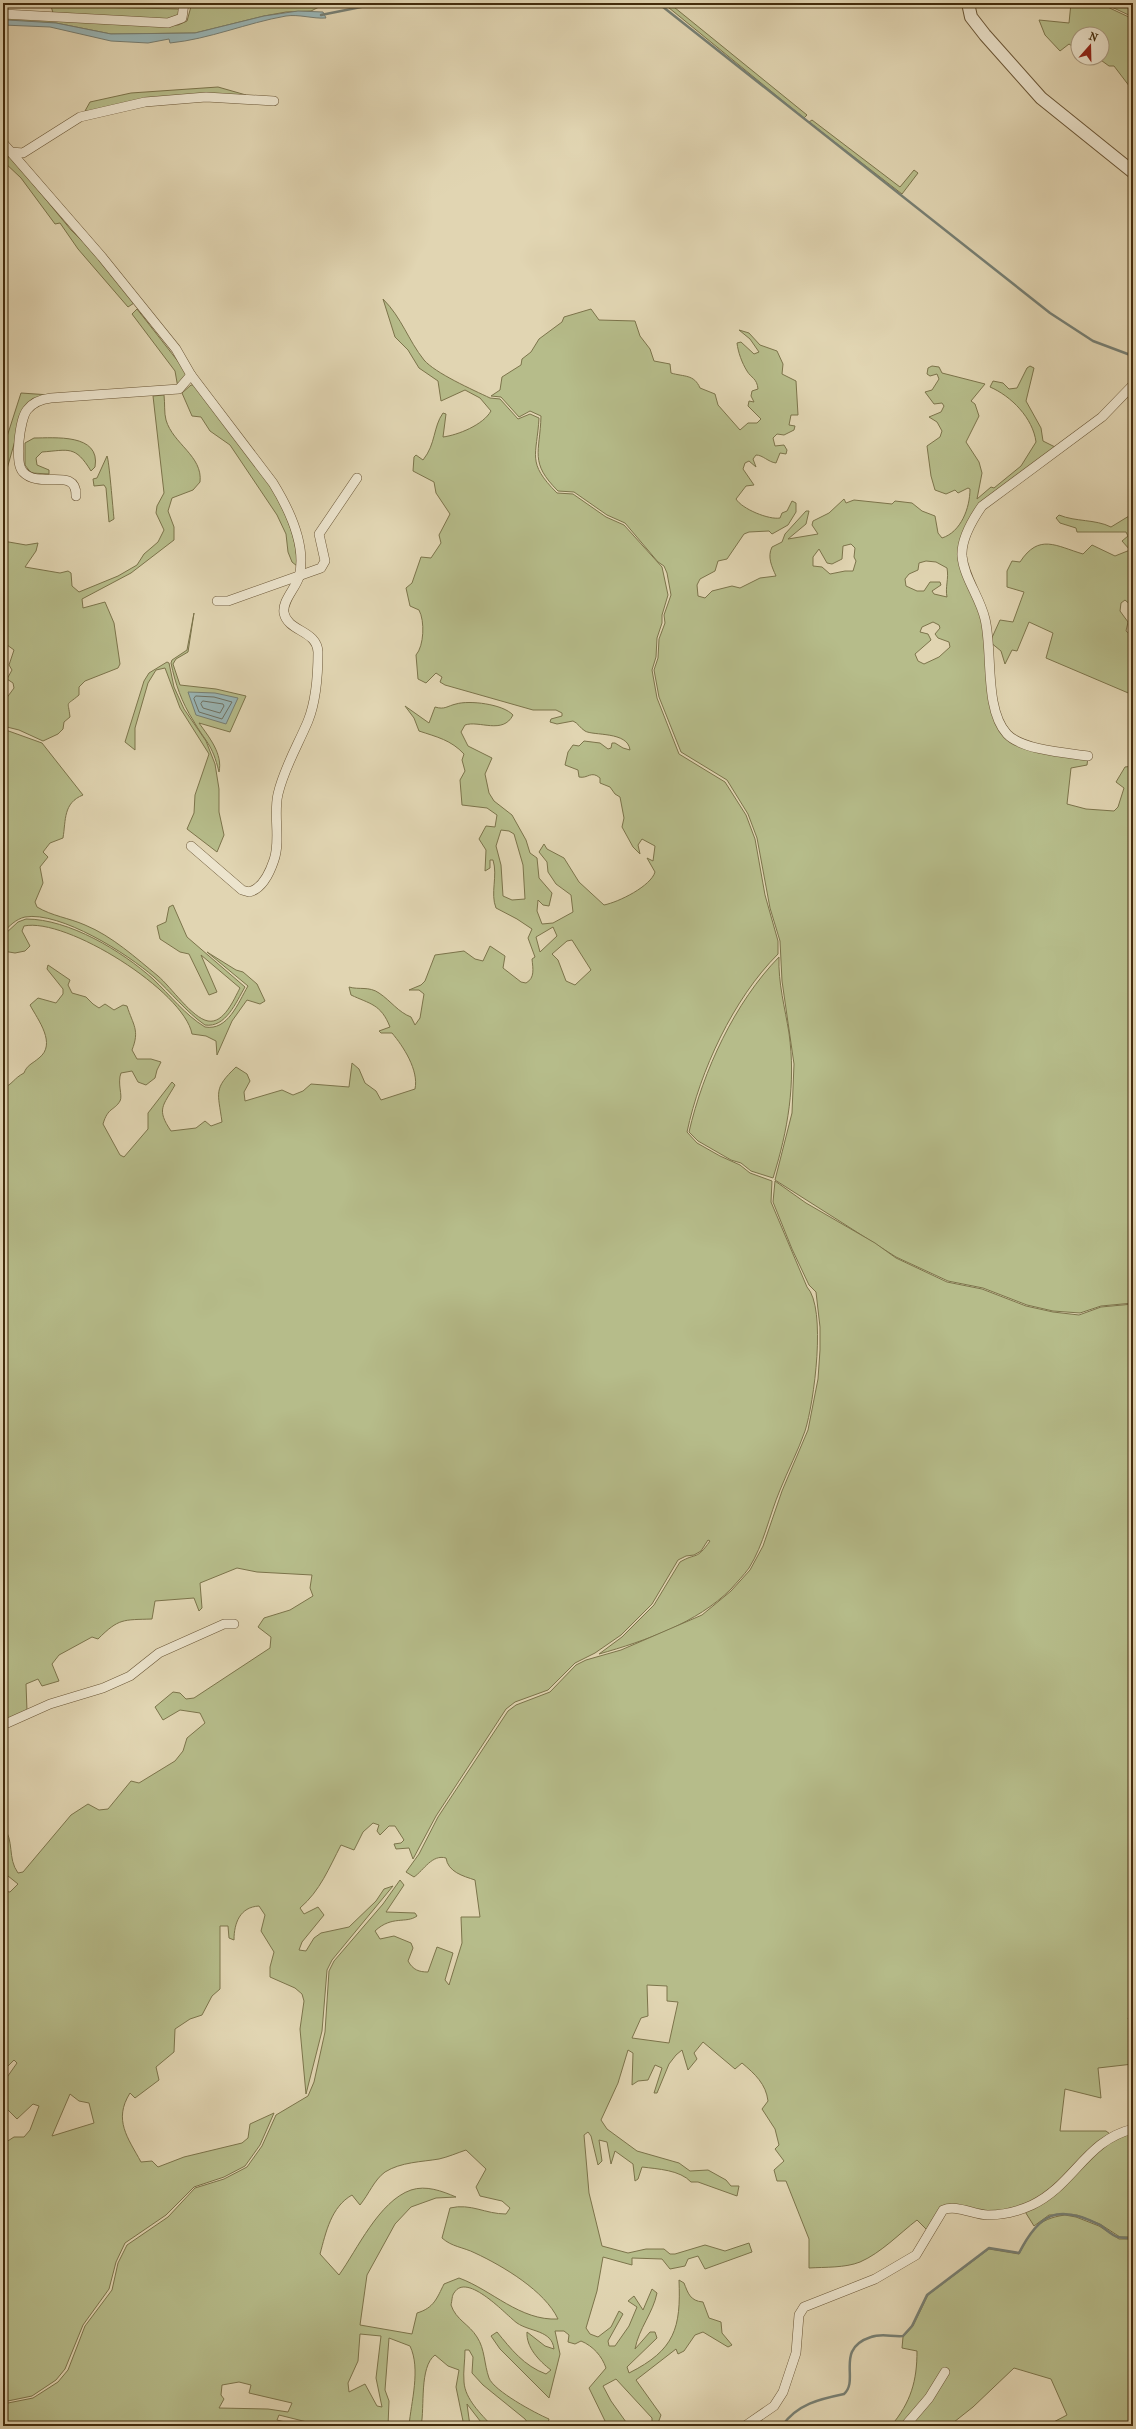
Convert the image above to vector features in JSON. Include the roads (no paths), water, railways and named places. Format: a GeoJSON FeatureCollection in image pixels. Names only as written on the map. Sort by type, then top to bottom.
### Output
{"type":"FeatureCollection","features":[{"type":"Feature","properties":{"kind":"street"},"geometry":{"type":"LineString","coordinates":[[3,14],[168,23],[182,18],[184,3]]}},
{"type":"Feature","properties":{"kind":"street"},"geometry":{"type":"LineString","coordinates":[[968,3],[971,17],[1041,98],[1133,172]]}},
{"type":"Feature","properties":{"kind":"street"},"geometry":{"type":"LineString","coordinates":[[11,152],[23,153],[80,117],[89,113],[145,102],[206,96],[274,101]]}},
{"type":"Feature","properties":{"kind":"street"},"geometry":{"type":"LineString","coordinates":[[3,143],[102,258],[176,349],[192,375],[283,499],[298,542],[300,567],[299,577],[284,607],[284,612],[289,622],[314,640],[318,650],[318,662],[311,713],[278,792],[274,858],[270,869],[259,886],[249,892],[242,890],[191,846]]}},
{"type":"Feature","properties":{"kind":"street"},"geometry":{"type":"LineString","coordinates":[[76,496],[76,487],[73,482],[68,480],[39,480],[30,477],[21,469],[18,456],[23,418],[32,405],[39,400],[51,398],[179,389],[192,375]]}},
{"type":"Feature","properties":{"kind":"street"},"geometry":{"type":"LineString","coordinates":[[1088,756],[1062,753],[1019,743],[1007,734],[998,720],[993,704],[992,668],[985,618],[964,566],[963,547],[974,518],[982,506],[1102,417],[1133,385]]}},
{"type":"Feature","properties":{"kind":"street"},"geometry":{"type":"LineString","coordinates":[[217,601],[228,601],[321,568],[325,561],[318,540],[319,534],[357,478]]}},
{"type":"Feature","properties":{"kind":"street"},"geometry":{"type":"LineString","coordinates":[[3,1725],[50,1704],[103,1688],[136,1673],[150,1658],[159,1653],[224,1624],[234,1624]]}},
{"type":"Feature","properties":{"kind":"street"},"geometry":{"type":"LineString","coordinates":[[745,2426],[774,2406],[783,2392],[796,2354],[799,2314],[804,2307],[876,2279],[916,2255],[943,2210],[952,2208],[988,2215],[998,2214],[1030,2205],[1057,2190],[1086,2157],[1105,2140],[1120,2132],[1133,2130]]}},
{"type":"Feature","properties":{"kind":"street"},"geometry":{"type":"LineString","coordinates":[[905,2426],[929,2398],[945,2372]]}},
{"type":"Feature","properties":{"kind":"water"},"geometry":{"type":"Polygon","coordinates":[[[298,11],[323,12],[326,18],[286,16],[214,35],[170,43],[169,39],[148,43],[111,41],[50,27],[3,25],[3,20],[8,20],[56,23],[111,34],[195,33],[264,16],[298,11]]]}},
{"type":"Feature","properties":{"kind":"water"},"geometry":{"type":"Polygon","coordinates":[[[188,692],[215,693],[238,698],[226,724],[196,715],[188,692]]]}},
{"type":"Feature","properties":{"kind":"waterway"},"geometry":{"type":"LineString","coordinates":[[321,15],[381,3]]}},
{"type":"Feature","properties":{"kind":"waterway"},"geometry":{"type":"LineString","coordinates":[[658,3],[1050,313],[1093,341],[1133,356]]}},
{"type":"Feature","properties":{"kind":"waterway"},"geometry":{"type":"LineString","coordinates":[[782,2426],[795,2412],[802,2408],[826,2398],[844,2394],[850,2381],[850,2357],[853,2349],[860,2342],[871,2337],[883,2335],[903,2336],[912,2326],[927,2295],[989,2248],[1019,2253],[1026,2240],[1042,2221],[1051,2216],[1061,2214],[1085,2218],[1100,2225],[1115,2236],[1133,2238]]}}]}
